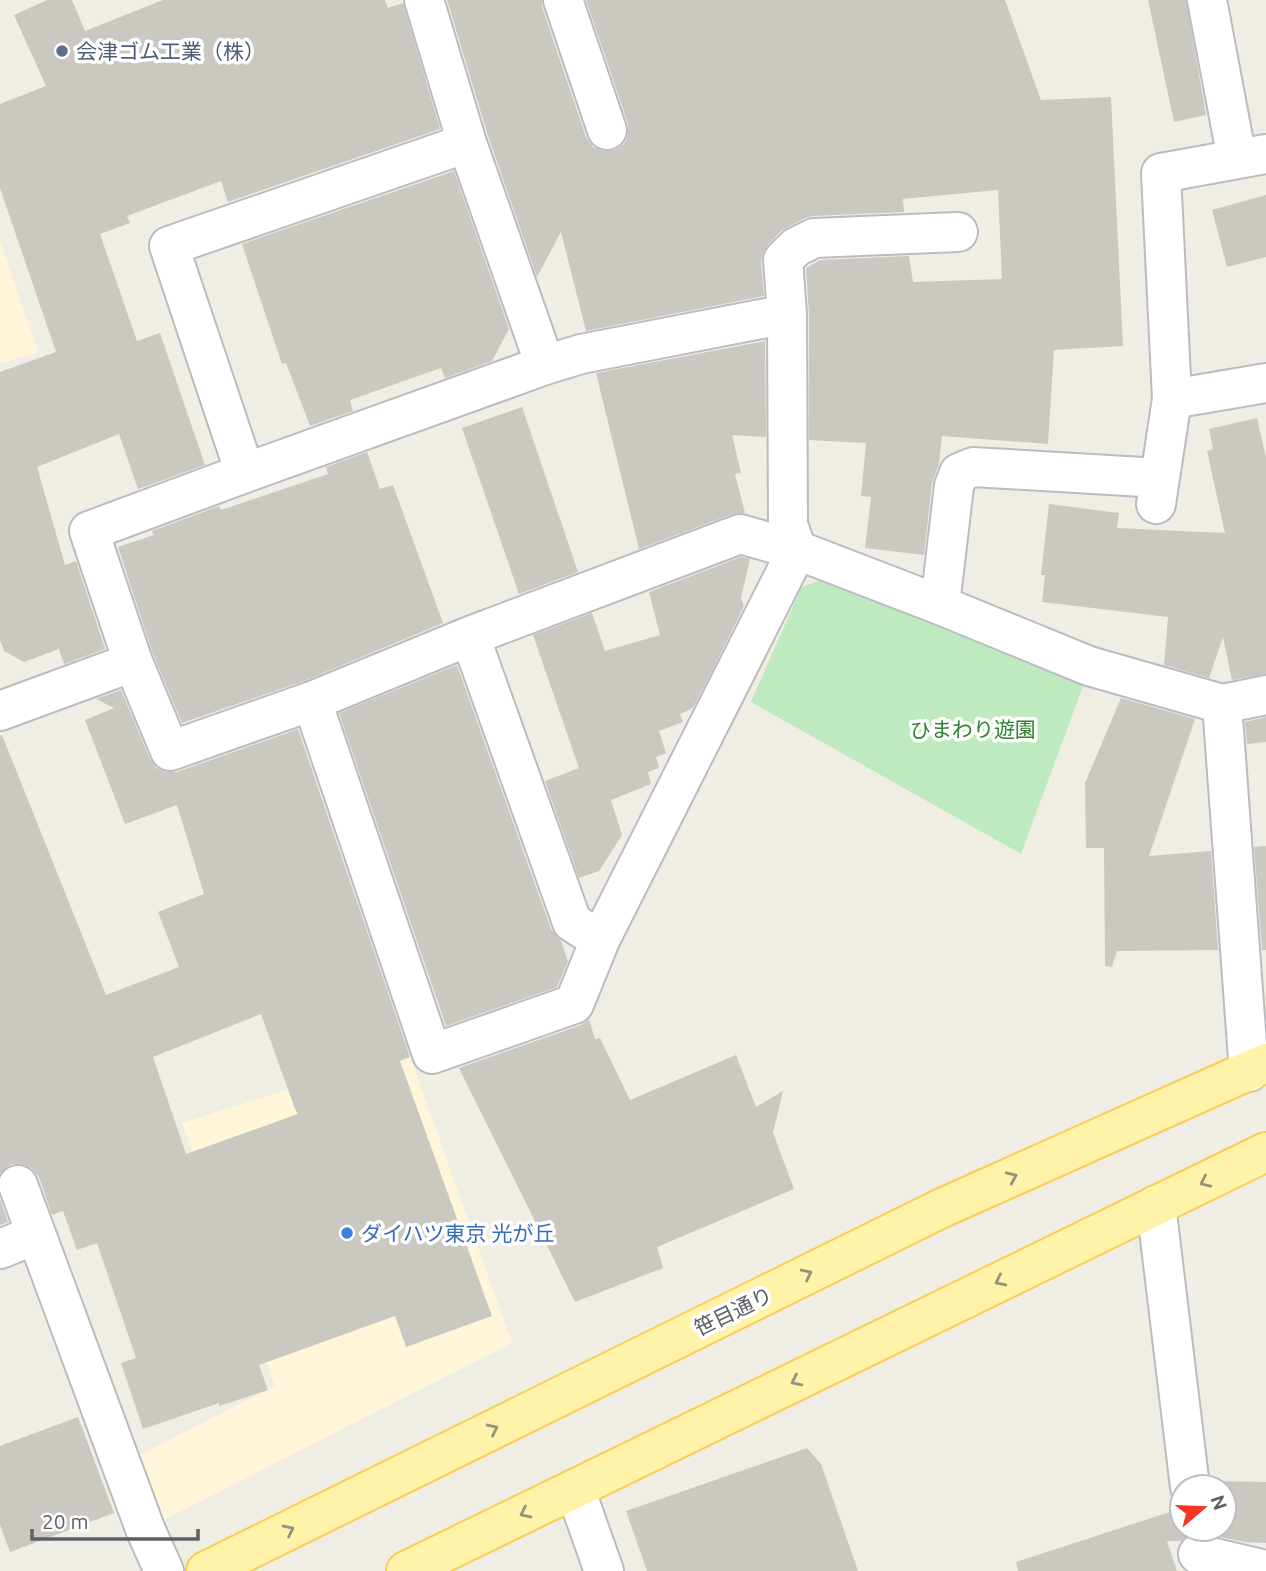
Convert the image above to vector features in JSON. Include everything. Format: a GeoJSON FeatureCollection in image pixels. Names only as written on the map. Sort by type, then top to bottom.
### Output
{"type":"FeatureCollection","features":[{"type":"Feature","properties":{"kind":"main road","name":"笹目通り"},"geometry":{"type":"LineString","coordinates":[[206,1571],[942,1208],[1258,1067]]}},
{"type":"Feature","properties":{"kind":"main road"},"geometry":{"type":"LineString","coordinates":[[406,1571],[1266,1152]]}},
{"type":"Feature","properties":{"kind":"street"},"geometry":{"type":"LineString","coordinates":[[424,0],[467,143],[545,365]]}},
{"type":"Feature","properties":{"kind":"street"},"geometry":{"type":"LineString","coordinates":[[563,0],[607,130]]}},
{"type":"Feature","properties":{"kind":"street"},"geometry":{"type":"LineString","coordinates":[[940,605],[954,486],[959,473],[973,467],[1158,491],[1172,399],[1161,173],[1252,157],[1208,0]]}},
{"type":"Feature","properties":{"kind":"street"},"geometry":{"type":"LineString","coordinates":[[245,473],[169,246],[467,143]]}},
{"type":"Feature","properties":{"kind":"street"},"geometry":{"type":"LineString","coordinates":[[312,701],[432,1054],[574,1004],[600,940],[797,550],[788,525],[787,314],[783,260],[796,247],[814,238],[958,232]]}},
{"type":"Feature","properties":{"kind":"street"},"geometry":{"type":"LineString","coordinates":[[787,314],[581,354],[545,365],[89,531],[133,662],[170,751],[312,701],[470,636],[740,534],[797,550],[1089,666],[1222,704],[1266,695]]}},
{"type":"Feature","properties":{"kind":"street"},"geometry":{"type":"LineString","coordinates":[[1172,399],[1266,383]]}},
{"type":"Feature","properties":{"kind":"street"},"geometry":{"type":"LineString","coordinates":[[470,636],[572,922],[600,940]]}},
{"type":"Feature","properties":{"kind":"street"},"geometry":{"type":"LineString","coordinates":[[0,710],[133,662]]}},
{"type":"Feature","properties":{"kind":"street"},"geometry":{"type":"LineString","coordinates":[[1222,704],[1258,1067]]}},
{"type":"Feature","properties":{"kind":"street"},"geometry":{"type":"LineString","coordinates":[[18,1185],[141,1518],[164,1571]]}},
{"type":"Feature","properties":{"kind":"street"},"geometry":{"type":"LineString","coordinates":[[1156,1205],[1188,1473]]}},
{"type":"Feature","properties":{"kind":"street"},"geometry":{"type":"LineString","coordinates":[[0,1249],[35,1236]]}},
{"type":"Feature","properties":{"kind":"street"},"geometry":{"type":"LineString","coordinates":[[575,1489],[604,1571]]}},
{"type":"Feature","properties":{"kind":"street"},"geometry":{"type":"LineString","coordinates":[[1197,1551],[1266,1570]]}},
{"type":"Feature","properties":{"kind":"shaded area"},"geometry":{"type":"Polygon","coordinates":[[[0,240],[38,352],[0,364],[0,240]]]}},
{"type":"Feature","properties":{"kind":"shaded area","name":"ダイハツ東京 光が丘"},"geometry":{"type":"Polygon","coordinates":[[[408,1051],[512,1343],[163,1520],[134,1458],[275,1386],[182,1123],[408,1051]]]}},
{"type":"Feature","properties":{"kind":"green space","name":"ひまわり遊園"},"geometry":{"type":"Polygon","coordinates":[[[822,579],[1085,681],[1021,854],[751,702],[801,588],[822,579]]]}},
{"type":"Feature","properties":{"kind":"building"},"geometry":{"type":"Polygon","coordinates":[[[47,0],[72,0],[85,31],[163,0],[385,0],[388,8],[403,3],[440,129],[228,202],[221,181],[127,216],[130,223],[100,234],[137,341],[160,333],[205,465],[138,489],[119,434],[37,467],[65,565],[76,561],[105,649],[64,664],[59,649],[24,662],[4,651],[0,640],[0,372],[56,352],[0,188],[0,104],[46,86],[14,15],[47,0]]]}},
{"type":"Feature","properties":{"kind":"building"},"geometry":{"type":"Polygon","coordinates":[[[447,0],[542,0],[542,7],[586,137],[593,147],[603,151],[615,150],[624,144],[628,135],[628,124],[586,0],[1005,0],[1041,100],[1111,97],[1123,346],[1054,350],[1048,444],[942,436],[939,464],[932,483],[924,555],[865,548],[871,497],[861,496],[866,443],[809,440],[809,314],[806,268],[820,260],[909,256],[913,282],[1002,279],[998,190],[903,199],[904,212],[805,218],[781,231],[763,252],[761,262],[764,296],[586,331],[561,232],[537,277],[488,136],[447,0]]]}},
{"type":"Feature","properties":{"kind":"building"},"geometry":{"type":"Polygon","coordinates":[[[1148,0],[1186,0],[1206,115],[1174,122],[1148,0]]]}},
{"type":"Feature","properties":{"kind":"building"},"geometry":{"type":"Polygon","coordinates":[[[454,171],[509,329],[492,361],[445,378],[441,368],[350,400],[353,411],[310,426],[286,363],[282,364],[242,244],[454,171]]]}},
{"type":"Feature","properties":{"kind":"building"},"geometry":{"type":"Polygon","coordinates":[[[1266,195],[1266,257],[1227,267],[1212,210],[1266,195]]]}},
{"type":"Feature","properties":{"kind":"building"},"geometry":{"type":"Polygon","coordinates":[[[765,341],[766,437],[732,435],[741,473],[735,474],[745,513],[732,514],[639,549],[596,373],[765,341]]]}},
{"type":"Feature","properties":{"kind":"building"},"geometry":{"type":"Polygon","coordinates":[[[522,407],[578,572],[519,594],[462,428],[522,407]]]}},
{"type":"Feature","properties":{"kind":"building"},"geometry":{"type":"Polygon","coordinates":[[[1257,418],[1266,457],[1266,674],[1232,680],[1223,637],[1209,678],[1164,665],[1168,617],[1042,602],[1045,575],[1041,575],[1049,504],[1119,513],[1117,528],[1225,533],[1207,451],[1213,449],[1209,429],[1257,418]]]}},
{"type":"Feature","properties":{"kind":"building"},"geometry":{"type":"Polygon","coordinates":[[[367,452],[380,489],[393,485],[443,623],[304,681],[182,723],[153,654],[118,547],[154,535],[152,531],[219,506],[221,510],[328,474],[326,467],[367,452]]]}},
{"type":"Feature","properties":{"kind":"building"},"geometry":{"type":"Polygon","coordinates":[[[741,557],[750,559],[741,598],[744,606],[715,665],[693,708],[680,714],[683,722],[659,731],[666,753],[656,757],[659,768],[648,772],[651,784],[611,800],[622,835],[599,871],[579,878],[545,781],[579,768],[533,635],[592,613],[605,651],[660,635],[649,592],[741,557]]]}},
{"type":"Feature","properties":{"kind":"building"},"geometry":{"type":"Polygon","coordinates":[[[457,665],[551,929],[561,941],[568,961],[557,987],[446,1026],[339,713],[457,665]]]}},
{"type":"Feature","properties":{"kind":"building"},"geometry":{"type":"Polygon","coordinates":[[[121,690],[150,759],[156,768],[166,772],[177,772],[298,729],[410,1057],[400,1061],[492,1316],[406,1347],[395,1316],[259,1365],[268,1390],[219,1406],[219,1403],[143,1429],[121,1363],[136,1358],[97,1243],[77,1250],[63,1211],[52,1215],[39,1177],[31,1168],[22,1164],[11,1164],[0,1173],[0,736],[2,735],[106,995],[179,967],[158,912],[204,894],[177,805],[125,824],[85,720],[114,708],[96,699],[121,690]],[[261,1014],[153,1057],[186,1154],[298,1114],[261,1014]]]}},
{"type":"Feature","properties":{"kind":"building"},"geometry":{"type":"Polygon","coordinates":[[[1121,698],[1195,719],[1149,856],[1211,851],[1218,950],[1117,951],[1112,967],[1105,966],[1104,848],[1086,848],[1085,783],[1121,698]]]}},
{"type":"Feature","properties":{"kind":"building"},"geometry":{"type":"Polygon","coordinates":[[[1266,717],[1266,742],[1247,744],[1245,722],[1266,717]]]}},
{"type":"Feature","properties":{"kind":"building"},"geometry":{"type":"Polygon","coordinates":[[[1266,846],[1266,950],[1262,950],[1254,847],[1266,846]]]}},
{"type":"Feature","properties":{"kind":"building"},"geometry":{"type":"Polygon","coordinates":[[[589,1020],[595,1039],[600,1038],[630,1100],[736,1055],[756,1107],[783,1091],[773,1133],[794,1189],[657,1247],[663,1268],[575,1302],[459,1068],[589,1020]]]}},
{"type":"Feature","properties":{"kind":"building"},"geometry":{"type":"Polygon","coordinates":[[[0,1199],[8,1222],[0,1225],[0,1199]]]}},
{"type":"Feature","properties":{"kind":"building"},"geometry":{"type":"Polygon","coordinates":[[[78,1417],[114,1513],[10,1552],[0,1525],[0,1446],[78,1417]]]}},
{"type":"Feature","properties":{"kind":"building"},"geometry":{"type":"Polygon","coordinates":[[[807,1448],[821,1464],[858,1571],[647,1571],[626,1511],[807,1448]]]}},
{"type":"Feature","properties":{"kind":"building"},"geometry":{"type":"Polygon","coordinates":[[[1238,1481],[1266,1482],[1266,1543],[1238,1541],[1238,1481]]]}},
{"type":"Feature","properties":{"kind":"building"},"geometry":{"type":"Polygon","coordinates":[[[1168,1513],[1167,1541],[1177,1571],[1018,1571],[1016,1562],[1168,1513]]]}},
{"type":"Feature","properties":{"kind":"place","name":"会津ゴム工業（株）"},"geometry":{"type":"Point","coordinates":[62,51]}},
{"type":"Feature","properties":{"kind":"place","name":"ダイハツ東京 光が丘"},"geometry":{"type":"Point","coordinates":[347,1233]}}]}
